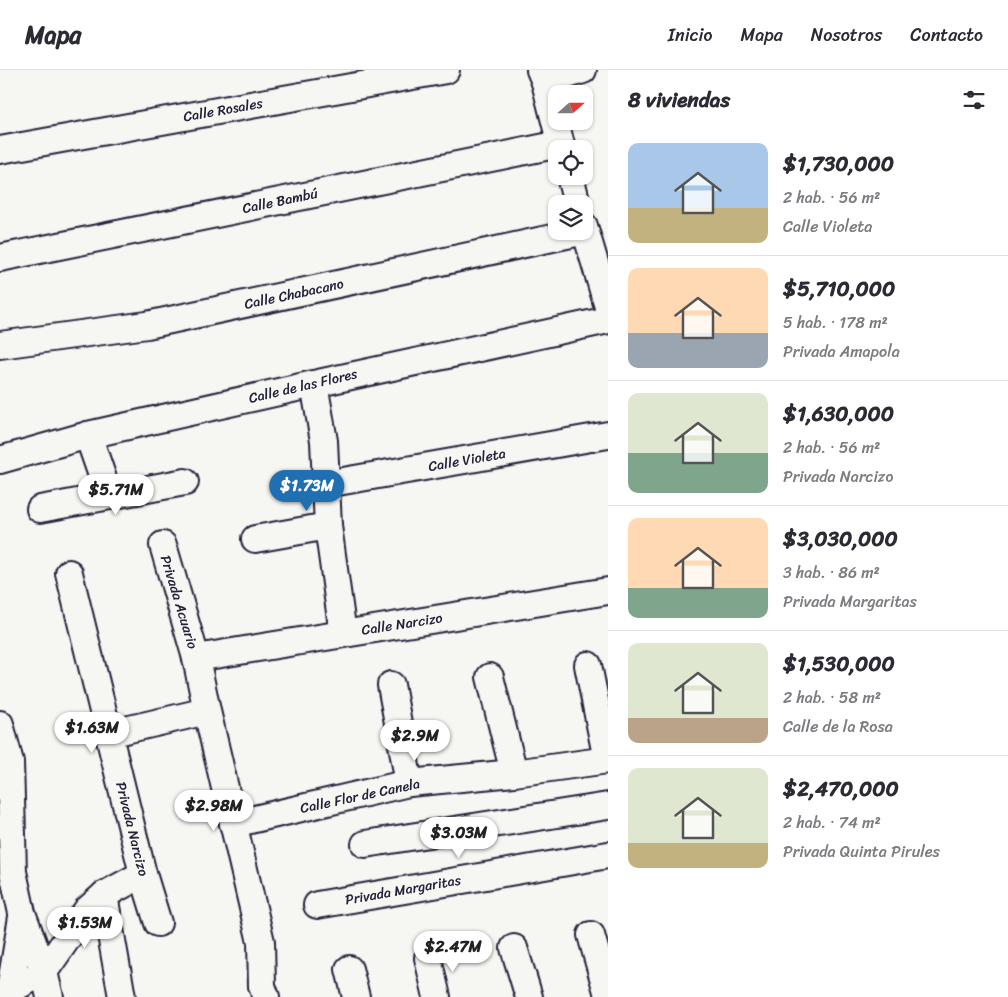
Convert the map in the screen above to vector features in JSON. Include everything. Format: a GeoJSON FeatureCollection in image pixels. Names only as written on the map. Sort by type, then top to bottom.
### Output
{"type":"FeatureCollection","features":[{"type":"Feature","properties":{"kind":"street","name":"Calle Rosales"},"geometry":{"type":"LineString","coordinates":[[0,150],[446,70]]}},
{"type":"Feature","properties":{"kind":"street"},"geometry":{"type":"LineString","coordinates":[[559,140],[542,76],[583,70]]}},
{"type":"Feature","properties":{"kind":"street","name":"Calle Bambú"},"geometry":{"type":"LineString","coordinates":[[0,258],[548,149]]}},
{"type":"Feature","properties":{"kind":"street","name":"Calle Chabacano"},"geometry":{"type":"LineString","coordinates":[[0,345],[147,325],[548,237]]}},
{"type":"Feature","properties":{"kind":"street"},"geometry":{"type":"LineString","coordinates":[[587,240],[608,307]]}},
{"type":"Feature","properties":{"kind":"street","name":"Calle de las Flores"},"geometry":{"type":"LineString","coordinates":[[0,460],[88,435],[608,320]]}},
{"type":"Feature","properties":{"kind":"street"},"geometry":{"type":"LineString","coordinates":[[314,384],[324,441],[328,526],[343,634]]}},
{"type":"Feature","properties":{"kind":"street"},"geometry":{"type":"LineString","coordinates":[[88,435],[109,496]]}},
{"type":"Feature","properties":{"kind":"street","name":"Calle Violeta"},"geometry":{"type":"LineString","coordinates":[[326,484],[608,435]]}},
{"type":"Feature","properties":{"kind":"street"},"geometry":{"type":"LineString","coordinates":[[40,509],[185,482]]}},
{"type":"Feature","properties":{"kind":"street"},"geometry":{"type":"LineString","coordinates":[[255,539],[328,526]]}},
{"type":"Feature","properties":{"kind":"street","name":"Privada Acuario"},"geometry":{"type":"LineString","coordinates":[[162,545],[196,658]]}},
{"type":"Feature","properties":{"kind":"street","name":"Privada Narcizo"},"geometry":{"type":"LineString","coordinates":[[70,573],[143,874],[158,923]]}},
{"type":"Feature","properties":{"kind":"street","name":"Calle Narcizo"},"geometry":{"type":"LineString","coordinates":[[196,658],[608,591]]}},
{"type":"Feature","properties":{"kind":"street"},"geometry":{"type":"LineString","coordinates":[[196,658],[261,942],[262,986],[266,997]]}},
{"type":"Feature","properties":{"kind":"street"},"geometry":{"type":"LineString","coordinates":[[588,665],[608,760]]}},
{"type":"Feature","properties":{"kind":"street"},"geometry":{"type":"LineString","coordinates":[[490,677],[514,773]]}},
{"type":"Feature","properties":{"kind":"street"},"geometry":{"type":"LineString","coordinates":[[391,685],[409,783]]}},
{"type":"Feature","properties":{"kind":"street"},"geometry":{"type":"LineString","coordinates":[[108,734],[207,711]]}},
{"type":"Feature","properties":{"kind":"street"},"geometry":{"type":"LineString","coordinates":[[0,724],[10,762],[13,872],[22,913],[44,972],[50,997]]}},
{"type":"Feature","properties":{"kind":"street","name":"Calle Flor de Canela"},"geometry":{"type":"LineString","coordinates":[[233,824],[409,783],[514,773],[608,760]]}},
{"type":"Feature","properties":{"kind":"street"},"geometry":{"type":"LineString","coordinates":[[365,844],[608,806]]}},
{"type":"Feature","properties":{"kind":"street","name":"Privada Margaritas"},"geometry":{"type":"LineString","coordinates":[[317,904],[608,855]]}},
{"type":"Feature","properties":{"kind":"street"},"geometry":{"type":"LineString","coordinates":[[7,994],[44,972],[87,910],[104,895],[143,874]]}},
{"type":"Feature","properties":{"kind":"street"},"geometry":{"type":"LineString","coordinates":[[104,895],[122,997]]}},
{"type":"Feature","properties":{"kind":"street"},"geometry":{"type":"LineString","coordinates":[[7,994],[22,913]]}},
{"type":"Feature","properties":{"kind":"street"},"geometry":{"type":"LineString","coordinates":[[591,935],[608,995]]}},
{"type":"Feature","properties":{"kind":"street"},"geometry":{"type":"LineString","coordinates":[[514,948],[529,997]]}},
{"type":"Feature","properties":{"kind":"street"},"geometry":{"type":"LineString","coordinates":[[428,958],[437,997]]}},
{"type":"Feature","properties":{"kind":"street"},"geometry":{"type":"LineString","coordinates":[[350,969],[356,997]]}}]}
